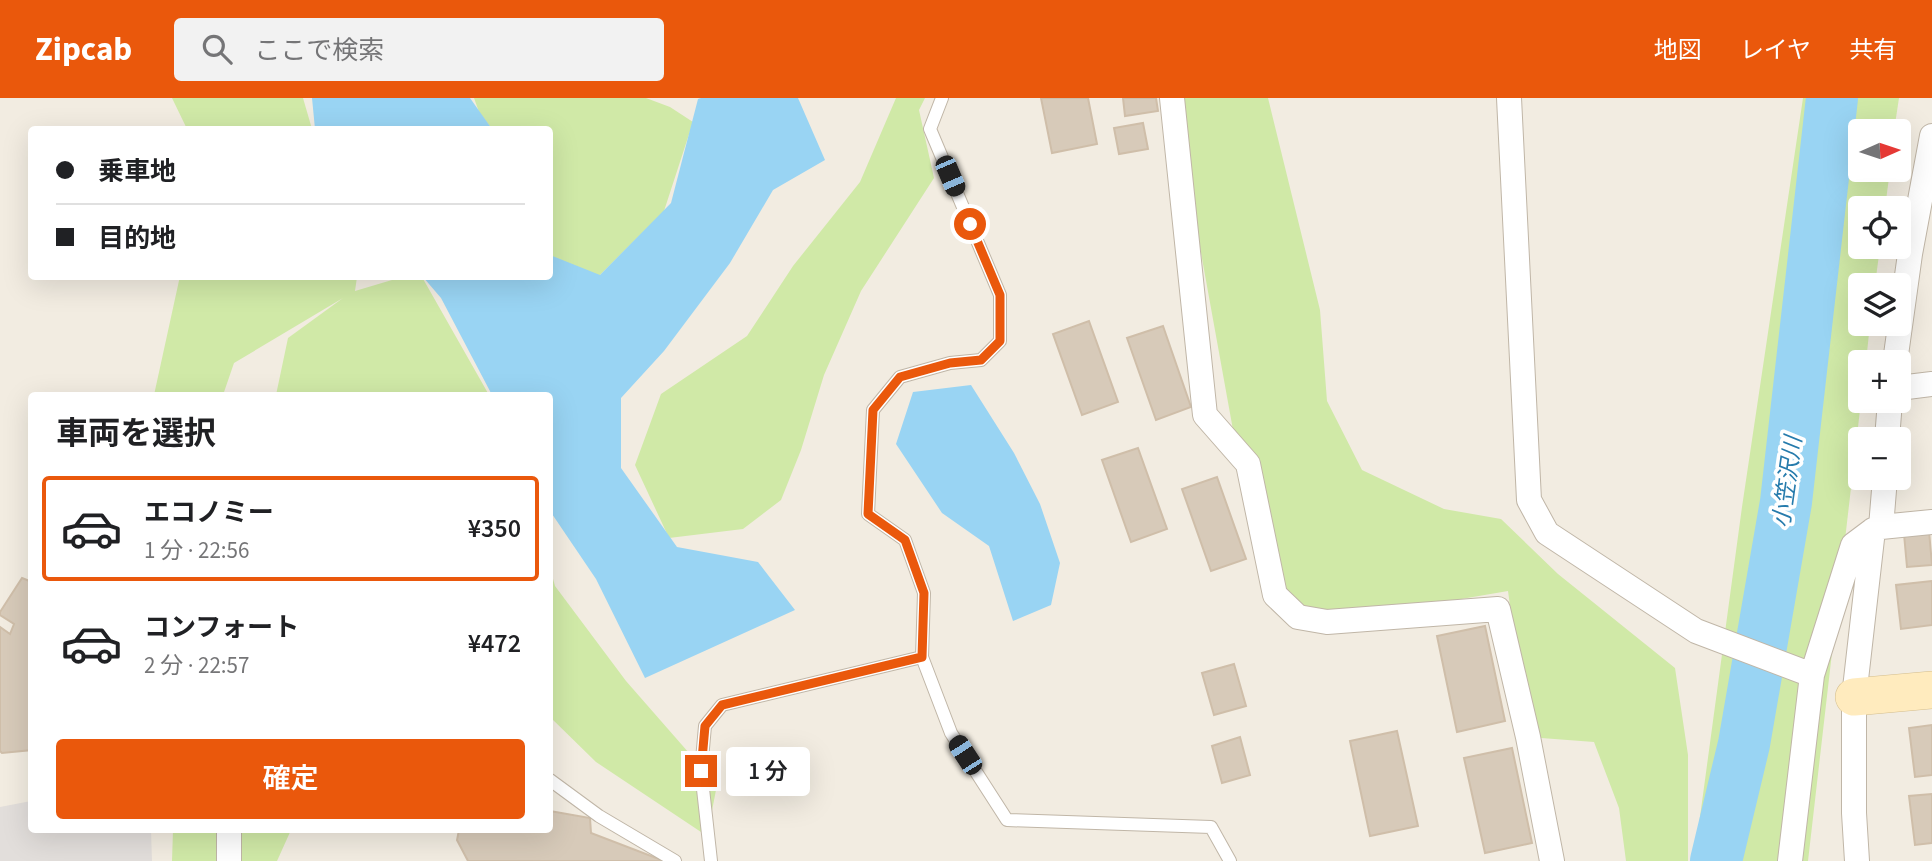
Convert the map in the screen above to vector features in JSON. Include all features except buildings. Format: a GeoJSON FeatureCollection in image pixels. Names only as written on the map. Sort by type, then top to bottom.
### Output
{"type":"FeatureCollection","features":[{"type":"Feature","properties":{"kind":"street"},"geometry":{"type":"LineString","coordinates":[[1172,98],[1205,415],[1248,464],[1275,595],[1298,617],[1327,622],[1498,609],[1528,737],[1552,861]]}},
{"type":"Feature","properties":{"kind":"street"},"geometry":{"type":"LineString","coordinates":[[1509,98],[1529,500],[1547,533],[1696,631],[1812,675]]}},
{"type":"Feature","properties":{"kind":"street"},"geometry":{"type":"LineString","coordinates":[[1898,350],[1921,253],[1932,136]]}},
{"type":"Feature","properties":{"kind":"street"},"geometry":{"type":"LineString","coordinates":[[1911,387],[1932,384]]}},
{"type":"Feature","properties":{"kind":"street"},"geometry":{"type":"LineString","coordinates":[[1857,861],[1854,813],[1854,697],[1883,490]]}},
{"type":"Feature","properties":{"kind":"street"},"geometry":{"type":"LineString","coordinates":[[1790,861],[1812,675],[1853,545],[1877,529],[1932,522]]}},
{"type":"Feature","properties":{"kind":"street"},"geometry":{"type":"LineString","coordinates":[[1854,697],[1932,690]]}},
{"type":"Feature","properties":{"kind":"street"},"geometry":{"type":"LineString","coordinates":[[229,833],[229,861]]}},
{"type":"Feature","properties":{"kind":"lane"},"geometry":{"type":"LineString","coordinates":[[942,98],[930,129],[1000,295],[1000,341],[981,360],[950,363],[900,377],[873,410],[868,514],[905,540],[924,593],[922,657],[951,733],[1007,820],[1211,827],[1230,861]]}},
{"type":"Feature","properties":{"kind":"lane"},"geometry":{"type":"LineString","coordinates":[[710,861],[701,771],[705,726],[722,705],[922,657]]}},
{"type":"Feature","properties":{"kind":"lane"},"geometry":{"type":"LineString","coordinates":[[553,782],[599,816],[675,861]]}},
{"type":"Feature","properties":{"kind":"green space"},"geometry":{"type":"Polygon","coordinates":[[[172,98],[303,98],[311,126],[186,126],[172,98]]]}},
{"type":"Feature","properties":{"kind":"green space"},"geometry":{"type":"Polygon","coordinates":[[[474,98],[646,98],[670,107],[693,122],[664,211],[591,284],[553,257],[553,126],[490,126],[479,112],[474,98]]]}},
{"type":"Feature","properties":{"kind":"green space"},"geometry":{"type":"Polygon","coordinates":[[[896,98],[925,98],[919,110],[934,178],[861,291],[824,375],[801,450],[781,500],[743,529],[669,538],[635,465],[661,394],[747,336],[793,266],[860,182],[896,98]]]}},
{"type":"Feature","properties":{"kind":"green space"},"geometry":{"type":"Polygon","coordinates":[[[1173,98],[1268,98],[1320,310],[1327,401],[1362,470],[1444,509],[1501,519],[1558,574],[1675,668],[1688,755],[1688,861],[1626,861],[1619,808],[1594,742],[1528,737],[1508,591],[1327,622],[1275,595],[1237,452],[1173,98]]]}},
{"type":"Feature","properties":{"kind":"green space"},"geometry":{"type":"Polygon","coordinates":[[[1803,98],[1899,98],[1896,119],[1848,119],[1848,182],[1888,182],[1887,196],[1848,196],[1848,259],[1878,259],[1877,273],[1848,273],[1848,336],[1869,336],[1867,350],[1848,350],[1848,413],[1860,413],[1858,427],[1848,427],[1848,490],[1851,490],[1808,861],[1694,861],[1742,507],[1803,98]]]}},
{"type":"Feature","properties":{"kind":"green space"},"geometry":{"type":"Polygon","coordinates":[[[179,280],[357,280],[355,291],[392,280],[424,280],[487,392],[277,392],[288,338],[343,298],[234,363],[224,392],[155,392],[179,280]]]}},
{"type":"Feature","properties":{"kind":"green space"},"geometry":{"type":"Polygon","coordinates":[[[553,579],[555,586],[626,681],[717,785],[707,836],[596,762],[553,720],[553,579]]]}},
{"type":"Feature","properties":{"kind":"green space"},"geometry":{"type":"Polygon","coordinates":[[[173,833],[290,833],[277,861],[172,861],[173,833]]]}},
{"type":"Feature","properties":{"kind":"shaded area"},"geometry":{"type":"Polygon","coordinates":[[[28,802],[28,833],[151,833],[152,861],[0,861],[0,807],[28,802]]]}},
{"type":"Feature","properties":{"kind":"water"},"geometry":{"type":"Polygon","coordinates":[[[312,98],[470,98],[490,126],[315,126],[312,98]]]}},
{"type":"Feature","properties":{"kind":"water"},"geometry":{"type":"Polygon","coordinates":[[[798,98],[825,160],[773,190],[730,263],[664,351],[621,398],[621,468],[677,547],[758,562],[795,610],[645,678],[596,579],[553,515],[553,392],[490,392],[441,298],[426,280],[553,280],[553,256],[600,275],[671,203],[698,99],[798,98]]]}},
{"type":"Feature","properties":{"kind":"water"},"geometry":{"type":"Polygon","coordinates":[[[971,385],[1014,453],[1040,504],[1060,563],[1051,605],[1013,621],[989,546],[942,513],[896,444],[913,392],[971,385]]]}},
{"type":"Feature","properties":{"kind":"waterway","name":"小笠沢川"},"geometry":{"type":"LineString","coordinates":[[1716,861],[1744,744],[1786,502],[1832,98]]}},
{"type":"Feature","properties":{"kind":"route"},"geometry":{"type":"LineString","coordinates":[[701,771],[705,726],[722,705],[922,657],[924,593],[905,540],[868,514],[873,410],[900,377],[950,363],[981,360],[1000,341],[1000,295],[970,224]]}}]}
